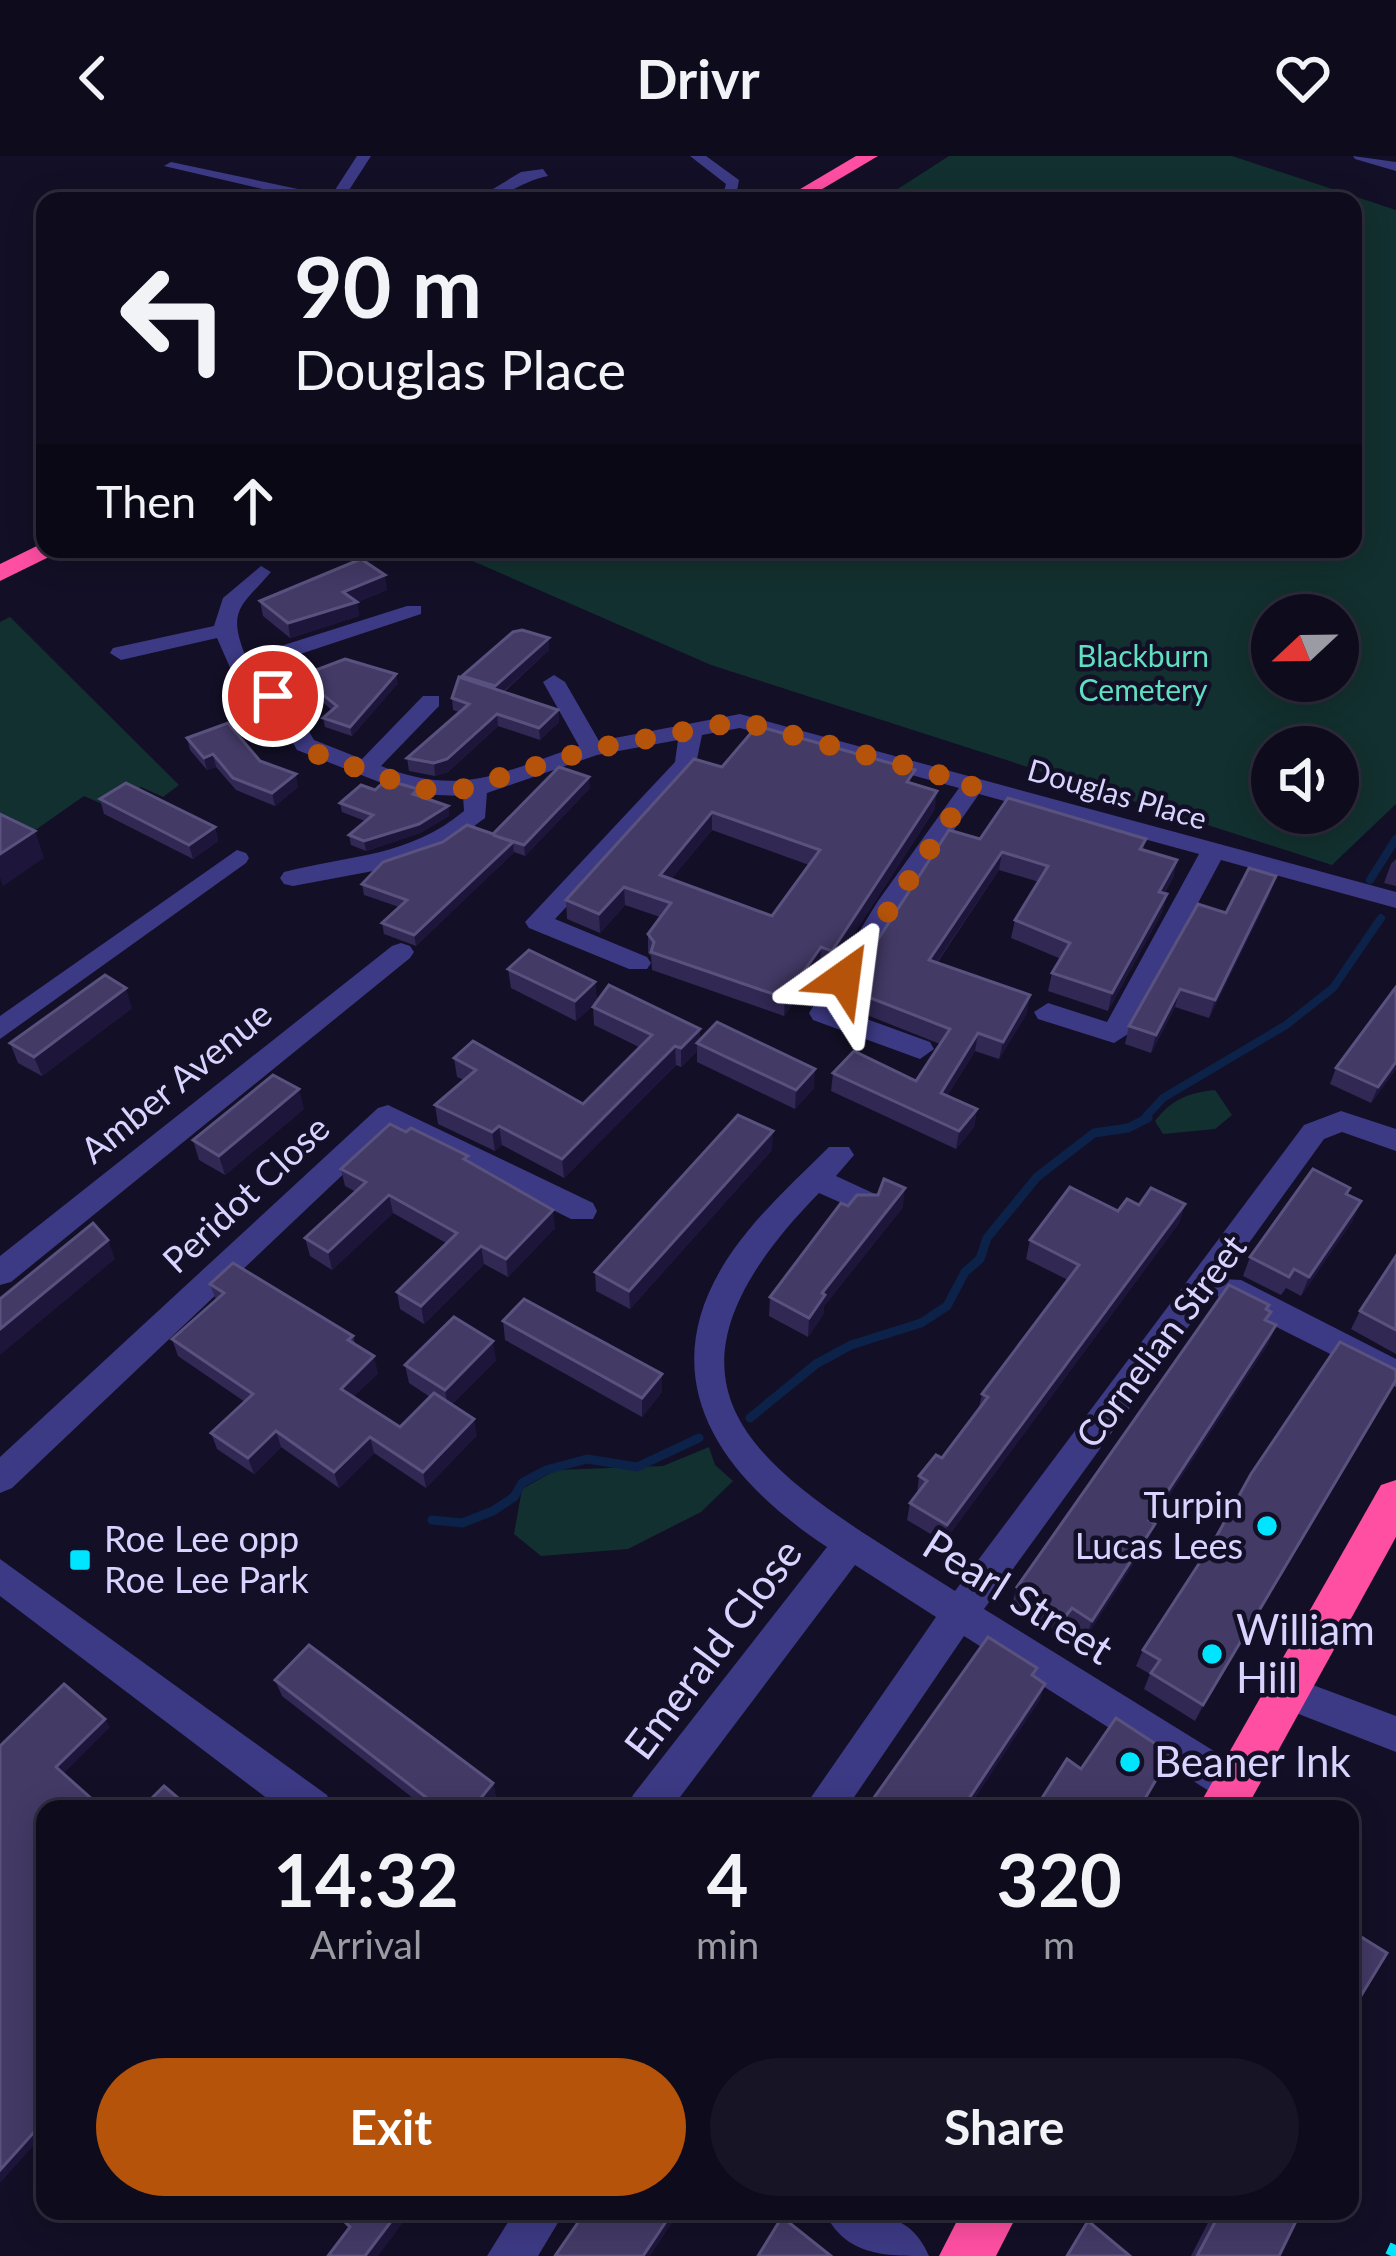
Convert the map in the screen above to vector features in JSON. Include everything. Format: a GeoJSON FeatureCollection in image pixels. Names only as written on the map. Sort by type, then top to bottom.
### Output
{"type":"FeatureCollection","features":[{"type":"Feature","properties":{"kind":"highway"},"geometry":{"type":"LineString","coordinates":[[805,192],[869,156]]}},
{"type":"Feature","properties":{"kind":"highway"},"geometry":{"type":"LineString","coordinates":[[835,192],[898,156]]}},
{"type":"Feature","properties":{"kind":"highway"},"geometry":{"type":"LineString","coordinates":[[0,551],[36,532]]}},
{"type":"Feature","properties":{"kind":"highway"},"geometry":{"type":"LineString","coordinates":[[0,574],[36,554]]}},
{"type":"Feature","properties":{"kind":"highway"},"geometry":{"type":"LineString","coordinates":[[1227,1797],[1396,1498]]}},
{"type":"Feature","properties":{"kind":"highway"},"geometry":{"type":"LineString","coordinates":[[966,2256],[987,2220]]}},
{"type":"Feature","properties":{"kind":"street"},"geometry":{"type":"LineString","coordinates":[[341,192],[364,156]]}},
{"type":"Feature","properties":{"kind":"street"},"geometry":{"type":"LineString","coordinates":[[697,156],[734,183],[731,192]]}},
{"type":"Feature","properties":{"kind":"street"},"geometry":{"type":"LineString","coordinates":[[1360,156],[1396,167]]}},
{"type":"Feature","properties":{"kind":"street"},"geometry":{"type":"LineString","coordinates":[[171,166],[293,192]]}},
{"type":"Feature","properties":{"kind":"street"},"geometry":{"type":"LineString","coordinates":[[496,192],[526,175],[544,173]]}},
{"type":"Feature","properties":{"kind":"street"},"geometry":{"type":"LineString","coordinates":[[261,572],[230,602],[224,630],[240,668],[311,639],[358,632],[414,610]]}},
{"type":"Feature","properties":{"kind":"street"},"geometry":{"type":"LineString","coordinates":[[121,653],[224,630]]}},
{"type":"Feature","properties":{"kind":"street","name":"Douglas Place"},"geometry":{"type":"LineString","coordinates":[[240,668],[282,705],[304,746],[418,789],[475,789],[592,749],[740,721],[1396,900]]}},
{"type":"Feature","properties":{"kind":"street"},"geometry":{"type":"LineString","coordinates":[[554,682],[592,749]]}},
{"type":"Feature","properties":{"kind":"street"},"geometry":{"type":"LineString","coordinates":[[364,771],[431,701]]}},
{"type":"Feature","properties":{"kind":"street"},"geometry":{"type":"LineString","coordinates":[[638,962],[538,922],[687,764],[691,727]]}},
{"type":"Feature","properties":{"kind":"street"},"geometry":{"type":"LineString","coordinates":[[920,1048],[823,1013],[887,907],[973,784]]}},
{"type":"Feature","properties":{"kind":"street"},"geometry":{"type":"LineString","coordinates":[[293,878],[371,865],[448,839],[476,813],[475,789]]}},
{"type":"Feature","properties":{"kind":"street"},"geometry":{"type":"LineString","coordinates":[[1048,1012],[1114,1034],[1212,853]]}},
{"type":"Feature","properties":{"kind":"street"},"geometry":{"type":"LineString","coordinates":[[0,1030],[237,858]]}},
{"type":"Feature","properties":{"kind":"street","name":"Amber Avenue"},"geometry":{"type":"LineString","coordinates":[[0,1273],[401,952]]}},
{"type":"Feature","properties":{"kind":"street","name":"Peridot Close"},"geometry":{"type":"LineString","coordinates":[[0,1478],[388,1115],[582,1210]]}},
{"type":"Feature","properties":{"kind":"street","name":"Cornelian Street"},"geometry":{"type":"LineString","coordinates":[[829,1800],[958,1614],[1314,1132],[1342,1121],[1396,1141]]}},
{"type":"Feature","properties":{"kind":"street","name":"Pearl Street"},"geometry":{"type":"LineString","coordinates":[[839,1155],[777,1218],[739,1269],[711,1328],[709,1354],[725,1426],[760,1476],[851,1543],[1227,1797]]}},
{"type":"Feature","properties":{"kind":"street"},"geometry":{"type":"LineString","coordinates":[[816,1179],[864,1202]]}},
{"type":"Feature","properties":{"kind":"street"},"geometry":{"type":"LineString","coordinates":[[1208,1279],[1396,1374]]}},
{"type":"Feature","properties":{"kind":"street","name":"Emerald Close"},"geometry":{"type":"LineString","coordinates":[[654,1800],[851,1543]]}},
{"type":"Feature","properties":{"kind":"street"},"geometry":{"type":"LineString","coordinates":[[0,1575],[301,1800]]}},
{"type":"Feature","properties":{"kind":"street"},"geometry":{"type":"LineString","coordinates":[[1286,1693],[1396,1734]]}},
{"type":"Feature","properties":{"kind":"street"},"geometry":{"type":"LineString","coordinates":[[510,2256],[536,2220]]}},
{"type":"Feature","properties":{"kind":"street"},"geometry":{"type":"LineString","coordinates":[[859,2220],[906,2256]]}},
{"type":"Feature","properties":{"kind":"green space","name":"Blackburn Cemetery"},"geometry":{"type":"Polygon","coordinates":[[[949,156],[1232,156],[1341,192],[893,192],[949,156]]]}},
{"type":"Feature","properties":{"kind":"green space","name":"Blackburn Cemetery"},"geometry":{"type":"Polygon","coordinates":[[[1362,199],[1396,210],[1396,804],[1332,865],[711,665],[466,558],[1362,558],[1362,199]]]}},
{"type":"Feature","properties":{"kind":"green space"},"geometry":{"type":"Polygon","coordinates":[[[10,617],[179,785],[163,797],[141,787],[109,807],[84,796],[21,840],[0,830],[0,622],[10,617]]]}},
{"type":"Feature","properties":{"kind":"green space"},"geometry":{"type":"Polygon","coordinates":[[[1215,1090],[1232,1115],[1215,1129],[1163,1134],[1155,1121],[1168,1107],[1189,1095],[1215,1090]]]}},
{"type":"Feature","properties":{"kind":"green space"},"geometry":{"type":"Polygon","coordinates":[[[709,1447],[715,1465],[733,1481],[701,1512],[628,1549],[541,1556],[514,1534],[522,1489],[556,1470],[663,1466],[709,1447]]]}},
{"type":"Feature","properties":{"kind":"building"},"geometry":{"type":"Polygon","coordinates":[[[361,559],[385,575],[343,592],[357,602],[288,623],[260,601],[361,559]]]}},
{"type":"Feature","properties":{"kind":"building"},"geometry":{"type":"Polygon","coordinates":[[[513,632],[549,638],[495,686],[462,676],[513,632]]]}},
{"type":"Feature","properties":{"kind":"building"},"geometry":{"type":"Polygon","coordinates":[[[345,659],[396,674],[350,727],[323,718],[337,706],[300,676],[345,659]]]}},
{"type":"Feature","properties":{"kind":"building"},"geometry":{"type":"Polygon","coordinates":[[[459,677],[558,710],[539,728],[497,714],[447,759],[434,763],[407,758],[469,704],[452,698],[459,677]]]}},
{"type":"Feature","properties":{"kind":"building"},"geometry":{"type":"Polygon","coordinates":[[[228,723],[260,761],[296,774],[272,793],[233,778],[213,754],[204,758],[187,738],[228,723]]]}},
{"type":"Feature","properties":{"kind":"building"},"geometry":{"type":"Polygon","coordinates":[[[757,726],[915,770],[907,782],[937,791],[832,951],[821,947],[785,998],[651,952],[654,942],[648,934],[671,903],[624,887],[599,914],[566,900],[694,759],[722,767],[757,726]],[[712,812],[660,875],[772,916],[820,850],[712,812]]]}},
{"type":"Feature","properties":{"kind":"building"},"geometry":{"type":"Polygon","coordinates":[[[559,767],[589,777],[524,845],[493,835],[513,842],[414,935],[382,923],[407,900],[362,884],[383,862],[443,842],[467,825],[493,834],[559,767]]]}},
{"type":"Feature","properties":{"kind":"building"},"geometry":{"type":"Polygon","coordinates":[[[386,780],[418,789],[413,794],[448,806],[419,824],[364,841],[349,835],[373,815],[340,803],[361,785],[375,790],[386,780]]]}},
{"type":"Feature","properties":{"kind":"building"},"geometry":{"type":"Polygon","coordinates":[[[126,783],[215,827],[189,845],[100,799],[126,783]]]}},
{"type":"Feature","properties":{"kind":"building"},"geometry":{"type":"Polygon","coordinates":[[[1008,798],[1146,839],[1140,849],[1177,860],[1159,892],[1167,894],[1112,993],[1052,973],[1070,943],[1015,920],[1048,866],[1002,852],[929,960],[1030,995],[1003,1042],[978,1033],[941,1093],[977,1109],[959,1131],[833,1073],[854,1051],[916,1081],[950,1029],[850,990],[949,830],[980,839],[1008,798]]]}},
{"type":"Feature","properties":{"kind":"building"},"geometry":{"type":"Polygon","coordinates":[[[0,814],[35,831],[0,854],[0,814]]]}},
{"type":"Feature","properties":{"kind":"building"},"geometry":{"type":"Polygon","coordinates":[[[1249,868],[1276,876],[1215,1000],[1180,989],[1156,1035],[1129,1026],[1198,904],[1226,913],[1249,868]]]}},
{"type":"Feature","properties":{"kind":"building"},"geometry":{"type":"Polygon","coordinates":[[[529,950],[595,982],[575,1001],[508,969],[529,950]]]}},
{"type":"Feature","properties":{"kind":"building"},"geometry":{"type":"Polygon","coordinates":[[[105,975],[126,988],[34,1057],[10,1043],[105,975]]]}},
{"type":"Feature","properties":{"kind":"building"},"geometry":{"type":"Polygon","coordinates":[[[609,985],[700,1029],[681,1048],[675,1046],[562,1159],[499,1126],[492,1132],[435,1105],[476,1070],[454,1058],[473,1041],[583,1104],[652,1035],[593,1007],[609,985]]]}},
{"type":"Feature","properties":{"kind":"building"},"geometry":{"type":"Polygon","coordinates":[[[1396,987],[1396,1062],[1378,1087],[1336,1068],[1396,987]]]}},
{"type":"Feature","properties":{"kind":"building"},"geometry":{"type":"Polygon","coordinates":[[[717,1022],[815,1069],[796,1090],[697,1043],[717,1022]]]}},
{"type":"Feature","properties":{"kind":"building"},"geometry":{"type":"Polygon","coordinates":[[[273,1075],[299,1089],[219,1156],[193,1140],[273,1075]]]}},
{"type":"Feature","properties":{"kind":"building"},"geometry":{"type":"Polygon","coordinates":[[[738,1115],[773,1131],[629,1291],[595,1272],[738,1115]]]}},
{"type":"Feature","properties":{"kind":"building"},"geometry":{"type":"Polygon","coordinates":[[[390,1124],[406,1132],[411,1128],[468,1156],[464,1159],[553,1210],[506,1259],[481,1246],[421,1306],[397,1292],[457,1233],[389,1195],[328,1252],[305,1238],[366,1182],[341,1169],[390,1124]]]}},
{"type":"Feature","properties":{"kind":"building"},"geometry":{"type":"Polygon","coordinates":[[[1313,1169],[1350,1188],[1346,1194],[1361,1201],[1309,1277],[1294,1269],[1289,1277],[1250,1257],[1313,1169]]]}},
{"type":"Feature","properties":{"kind":"building"},"geometry":{"type":"Polygon","coordinates":[[[884,1179],[905,1188],[822,1293],[809,1318],[770,1297],[841,1203],[848,1206],[857,1195],[878,1195],[884,1179]]]}},
{"type":"Feature","properties":{"kind":"building"},"geometry":{"type":"Polygon","coordinates":[[[1070,1187],[1118,1211],[1127,1199],[1139,1205],[1151,1188],[1185,1204],[947,1525],[910,1503],[927,1481],[919,1476],[936,1455],[942,1458],[988,1397],[982,1394],[1079,1265],[1030,1240],[1070,1187]]]}},
{"type":"Feature","properties":{"kind":"building"},"geometry":{"type":"Polygon","coordinates":[[[93,1223],[108,1240],[0,1329],[0,1299],[93,1223]]]}},
{"type":"Feature","properties":{"kind":"building"},"geometry":{"type":"Polygon","coordinates":[[[1396,1256],[1396,1330],[1360,1311],[1396,1256]]]}},
{"type":"Feature","properties":{"kind":"building"},"geometry":{"type":"Polygon","coordinates":[[[233,1263],[353,1336],[348,1340],[374,1356],[341,1389],[400,1427],[434,1393],[474,1419],[423,1472],[370,1437],[334,1472],[276,1431],[248,1458],[211,1433],[253,1394],[172,1339],[224,1293],[210,1284],[233,1263]]]}},
{"type":"Feature","properties":{"kind":"building"},"geometry":{"type":"Polygon","coordinates":[[[1229,1285],[1269,1305],[1266,1309],[1271,1312],[1265,1320],[1276,1325],[1149,1520],[1155,1524],[1092,1621],[1072,1608],[1065,1617],[1017,1587],[1229,1285]]]}},
{"type":"Feature","properties":{"kind":"building"},"geometry":{"type":"Polygon","coordinates":[[[524,1299],[662,1374],[642,1398],[503,1321],[524,1299]]]}},
{"type":"Feature","properties":{"kind":"building"},"geometry":{"type":"Polygon","coordinates":[[[454,1317],[493,1341],[445,1390],[405,1365],[454,1317]]]}},
{"type":"Feature","properties":{"kind":"building"},"geometry":{"type":"Polygon","coordinates":[[[1340,1342],[1396,1370],[1396,1380],[1203,1705],[1151,1673],[1160,1660],[1143,1650],[1251,1474],[1340,1342]]]}},
{"type":"Feature","properties":{"kind":"building"},"geometry":{"type":"Polygon","coordinates":[[[988,1637],[1037,1668],[1032,1675],[1045,1684],[968,1800],[872,1800],[988,1637]]]}},
{"type":"Feature","properties":{"kind":"building"},"geometry":{"type":"Polygon","coordinates":[[[309,1645],[493,1783],[479,1800],[429,1800],[275,1680],[309,1645]]]}},
{"type":"Feature","properties":{"kind":"building"},"geometry":{"type":"Polygon","coordinates":[[[64,1684],[105,1719],[56,1767],[93,1800],[36,1800],[36,2130],[0,2170],[0,1746],[64,1684]]]}},
{"type":"Feature","properties":{"kind":"building"},"geometry":{"type":"Polygon","coordinates":[[[1116,1718],[1171,1754],[1144,1800],[1041,1800],[1067,1759],[1081,1769],[1116,1718]]]}},
{"type":"Feature","properties":{"kind":"building"},"geometry":{"type":"Polygon","coordinates":[[[164,1786],[180,1800],[150,1800],[164,1786]]]}},
{"type":"Feature","properties":{"kind":"building"},"geometry":{"type":"Polygon","coordinates":[[[1359,1936],[1387,1953],[1359,1999],[1359,1936]]]}},
{"type":"Feature","properties":{"kind":"building"},"geometry":{"type":"Polygon","coordinates":[[[343,2220],[392,2220],[365,2256],[328,2256],[350,2227],[343,2220]]]}},
{"type":"Feature","properties":{"kind":"building"},"geometry":{"type":"Polygon","coordinates":[[[580,2220],[667,2220],[643,2256],[555,2256],[580,2220]]]}},
{"type":"Feature","properties":{"kind":"building"},"geometry":{"type":"Polygon","coordinates":[[[780,2220],[786,2220],[831,2256],[758,2256],[780,2220]]]}},
{"type":"Feature","properties":{"kind":"building"},"geometry":{"type":"Polygon","coordinates":[[[1216,2220],[1297,2220],[1279,2256],[1197,2256],[1216,2220]]]}},
{"type":"Feature","properties":{"kind":"building"},"geometry":{"type":"Polygon","coordinates":[[[1088,2221],[1130,2256],[1067,2256],[1088,2221]]]}},
{"type":"Feature","properties":{"kind":"waterway"},"geometry":{"type":"LineString","coordinates":[[1370,880],[1396,839]]}},
{"type":"Feature","properties":{"kind":"waterway"},"geometry":{"type":"LineString","coordinates":[[1142,1121],[1163,1098],[1286,1025],[1333,988],[1381,918]]}},
{"type":"Feature","properties":{"kind":"waterway"},"geometry":{"type":"LineString","coordinates":[[1142,1121],[1148,1118]]}},
{"type":"Feature","properties":{"kind":"waterway"},"geometry":{"type":"LineString","coordinates":[[750,1418],[816,1364],[851,1345],[921,1323],[947,1306],[965,1272],[980,1259],[987,1238],[1037,1177],[1094,1133],[1142,1121]]}},
{"type":"Feature","properties":{"kind":"waterway"},"geometry":{"type":"LineString","coordinates":[[432,1520],[462,1523],[493,1511],[514,1497],[522,1483],[546,1470],[587,1459],[637,1467],[699,1438]]}},
{"type":"Feature","properties":{"kind":"railway"},"geometry":{"type":"LineString","coordinates":[[1391,2256],[1396,2245]]}},
{"type":"Feature","properties":{"kind":"place","name":"Turpin Lucas Lees"},"geometry":{"type":"Point","coordinates":[1267,1526]}},
{"type":"Feature","properties":{"kind":"place","name":"Roe Lee opp Roe Lee Park"},"geometry":{"type":"Point","coordinates":[80,1560]}},
{"type":"Feature","properties":{"kind":"place","name":"William Hill"},"geometry":{"type":"Point","coordinates":[1212,1654]}},
{"type":"Feature","properties":{"kind":"place","name":"Beaner Ink"},"geometry":{"type":"Point","coordinates":[1130,1762]}},
{"type":"Feature","properties":{"kind":"route"},"geometry":{"type":"LineString","coordinates":[[273,696],[292,719],[304,746],[317,754],[439,792],[475,789],[592,749],[740,721],[973,784],[844,978]]}}]}
